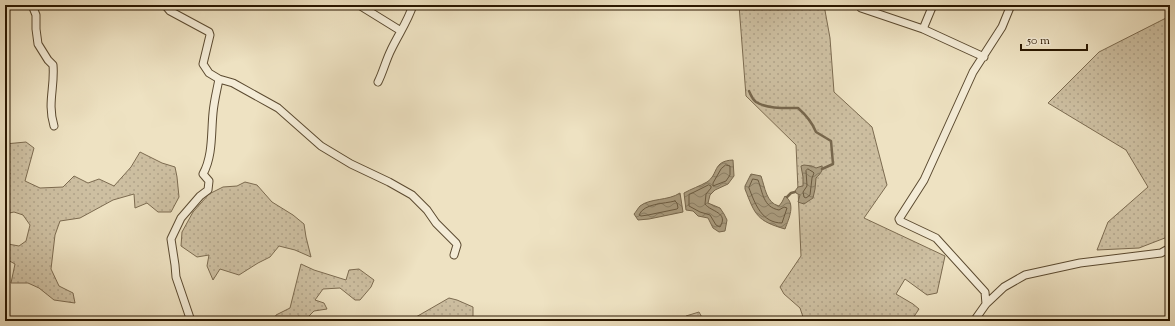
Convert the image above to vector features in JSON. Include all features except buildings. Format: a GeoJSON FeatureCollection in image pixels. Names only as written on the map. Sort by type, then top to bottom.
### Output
{"type":"FeatureCollection","features":[{"type":"Feature","properties":{"kind":"street"},"geometry":{"type":"LineString","coordinates":[[32,5],[36,15],[36,29],[39,46],[53,65],[50,103],[54,126]]}},
{"type":"Feature","properties":{"kind":"street"},"geometry":{"type":"LineString","coordinates":[[165,5],[170,11],[209,32],[210,35],[203,64],[208,72],[219,79],[233,83],[278,108],[321,146],[351,164],[390,182],[414,196],[427,210],[436,223],[457,244],[454,255]]}},
{"type":"Feature","properties":{"kind":"street"},"geometry":{"type":"LineString","coordinates":[[359,5],[401,31]]}},
{"type":"Feature","properties":{"kind":"street"},"geometry":{"type":"LineString","coordinates":[[378,82],[384,70],[390,50],[413,5]]}},
{"type":"Feature","properties":{"kind":"street"},"geometry":{"type":"LineString","coordinates":[[923,29],[933,5]]}},
{"type":"Feature","properties":{"kind":"street"},"geometry":{"type":"LineString","coordinates":[[986,304],[985,292],[936,238],[900,221],[899,219],[924,180],[973,72],[984,57],[1002,26],[1011,5]]}},
{"type":"Feature","properties":{"kind":"street"},"geometry":{"type":"LineString","coordinates":[[861,8],[923,29],[984,57]]}},
{"type":"Feature","properties":{"kind":"street"},"geometry":{"type":"LineString","coordinates":[[191,321],[176,277],[171,239],[181,218],[208,189],[209,181],[203,174],[206,170],[208,159],[219,79]]}},
{"type":"Feature","properties":{"kind":"street"},"geometry":{"type":"LineString","coordinates":[[974,321],[986,304],[1004,287],[1025,275],[1080,263],[1161,253],[1170,248]]}},
{"type":"Feature","properties":{"kind":"shaded area"},"geometry":{"type":"Polygon","coordinates":[[[739,5],[824,5],[830,38],[834,92],[872,127],[887,185],[864,218],[945,256],[937,293],[927,295],[905,279],[896,294],[919,309],[911,321],[799,321],[803,317],[800,308],[784,294],[780,287],[801,256],[796,145],[746,96],[739,5]]]}},
{"type":"Feature","properties":{"kind":"shaded area"},"geometry":{"type":"Polygon","coordinates":[[[1170,16],[1170,236],[1139,248],[1097,250],[1108,222],[1148,187],[1126,150],[1048,103],[1099,52],[1170,16]]]}},
{"type":"Feature","properties":{"kind":"shaded area"},"geometry":{"type":"Polygon","coordinates":[[[26,142],[34,148],[25,181],[40,188],[63,187],[74,176],[88,183],[99,179],[114,186],[131,167],[140,152],[162,163],[175,167],[179,197],[171,212],[158,212],[147,203],[135,208],[134,194],[113,200],[80,218],[60,221],[55,235],[51,269],[59,286],[73,293],[75,303],[54,300],[39,288],[28,283],[11,283],[15,264],[6,259],[8,244],[19,246],[26,241],[30,225],[23,215],[14,212],[5,214],[5,193],[10,173],[5,170],[5,144],[26,142]]]}},
{"type":"Feature","properties":{"kind":"shaded area"},"geometry":{"type":"Polygon","coordinates":[[[245,182],[257,185],[272,202],[304,224],[311,257],[295,250],[279,246],[270,257],[239,275],[220,269],[213,280],[207,266],[209,255],[197,257],[181,246],[182,232],[193,212],[209,194],[223,187],[237,186],[245,182]]]}},
{"type":"Feature","properties":{"kind":"shaded area"},"geometry":{"type":"Polygon","coordinates":[[[301,264],[314,270],[346,280],[349,270],[359,269],[374,280],[371,287],[360,300],[355,300],[340,288],[323,289],[315,300],[324,303],[327,309],[314,311],[307,318],[298,316],[295,321],[274,321],[276,315],[290,308],[301,264]]]}},
{"type":"Feature","properties":{"kind":"shaded area"},"geometry":{"type":"Polygon","coordinates":[[[449,298],[473,307],[473,316],[476,321],[409,321],[449,298]]]}},
{"type":"Feature","properties":{"kind":"shaded area"},"geometry":{"type":"Polygon","coordinates":[[[699,312],[704,321],[684,321],[686,316],[699,312]]]}},
{"type":"Feature","properties":{"kind":"water"},"geometry":{"type":"Polygon","coordinates":[[[733,160],[734,176],[728,184],[715,190],[710,195],[708,203],[720,208],[727,220],[725,231],[719,232],[713,228],[708,218],[698,216],[693,211],[686,210],[684,193],[707,182],[711,179],[719,165],[726,161],[733,160]]]}},
{"type":"Feature","properties":{"kind":"water"},"geometry":{"type":"Polygon","coordinates":[[[804,165],[816,168],[822,166],[822,169],[816,178],[813,198],[804,204],[798,202],[800,195],[795,191],[798,187],[803,186],[801,166],[804,165]]]}},
{"type":"Feature","properties":{"kind":"water"},"geometry":{"type":"Polygon","coordinates":[[[751,174],[761,176],[771,202],[779,206],[785,196],[788,199],[791,211],[785,229],[768,223],[758,216],[745,189],[751,174]]]}},
{"type":"Feature","properties":{"kind":"water"},"geometry":{"type":"Polygon","coordinates":[[[680,193],[683,212],[638,220],[634,214],[644,203],[675,196],[680,193]]]}},
{"type":"Feature","properties":{"kind":"waterway"},"geometry":{"type":"LineString","coordinates":[[749,91],[754,100],[760,104],[777,108],[798,108],[804,113],[813,125],[816,132],[831,141],[833,164],[822,169]]}},
{"type":"Feature","properties":{"kind":"waterway"},"geometry":{"type":"LineString","coordinates":[[787,197],[791,193],[795,192]]}}]}
